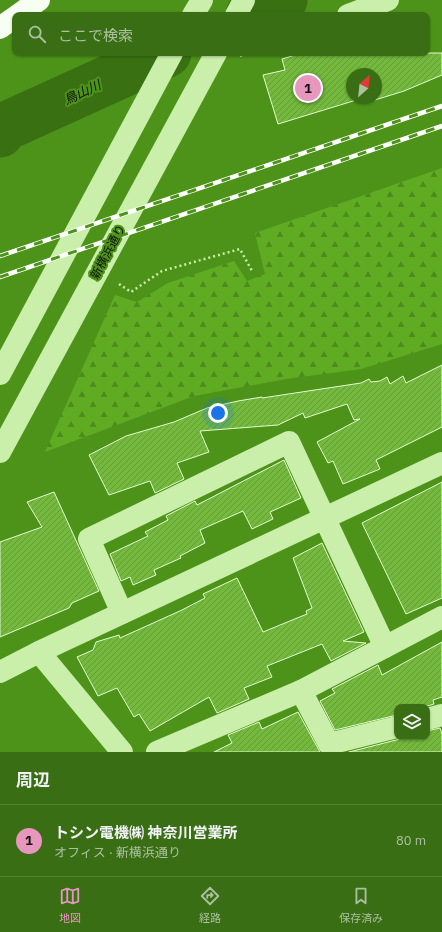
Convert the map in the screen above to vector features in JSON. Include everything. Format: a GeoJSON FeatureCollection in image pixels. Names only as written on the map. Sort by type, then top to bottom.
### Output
{"type":"FeatureCollection","features":[{"type":"Feature","properties":{"kind":"main road"},"geometry":{"type":"LineString","coordinates":[[22,12],[39,0]]}},
{"type":"Feature","properties":{"kind":"main road"},"geometry":{"type":"LineString","coordinates":[[0,28],[12,19]]}},
{"type":"Feature","properties":{"kind":"street"},"geometry":{"type":"LineString","coordinates":[[195,12],[202,0]]}},
{"type":"Feature","properties":{"kind":"street"},"geometry":{"type":"LineString","coordinates":[[238,12],[244,0]]}},
{"type":"Feature","properties":{"kind":"street"},"geometry":{"type":"LineString","coordinates":[[356,12],[388,0]]}},
{"type":"Feature","properties":{"kind":"street"},"geometry":{"type":"LineString","coordinates":[[0,374],[170,56]]}},
{"type":"Feature","properties":{"kind":"street","name":"新横浜通り"},"geometry":{"type":"LineString","coordinates":[[0,452],[212,60]]}},
{"type":"Feature","properties":{"kind":"street"},"geometry":{"type":"LineString","coordinates":[[122,613],[89,539],[289,442],[384,646]]}},
{"type":"Feature","properties":{"kind":"street"},"geometry":{"type":"LineString","coordinates":[[0,672],[39,652],[442,463]]}},
{"type":"Feature","properties":{"kind":"street"},"geometry":{"type":"LineString","coordinates":[[157,752],[301,691],[384,646],[442,617]]}},
{"type":"Feature","properties":{"kind":"street"},"geometry":{"type":"LineString","coordinates":[[39,652],[122,752]]}},
{"type":"Feature","properties":{"kind":"street"},"geometry":{"type":"LineString","coordinates":[[301,691],[329,744],[394,728]]}},
{"type":"Feature","properties":{"kind":"street"},"geometry":{"type":"LineString","coordinates":[[430,718],[442,715]]}},
{"type":"Feature","properties":{"kind":"path"},"geometry":{"type":"LineString","coordinates":[[98,271],[131,292],[162,271],[240,248],[252,272]]}},
{"type":"Feature","properties":{"kind":"green space"},"geometry":{"type":"Polygon","coordinates":[[[442,168],[442,344],[361,369],[286,379],[194,396],[45,452],[115,295],[137,302],[168,283],[234,261],[247,281],[265,274],[255,233],[442,168]]]}},
{"type":"Feature","properties":{"kind":"building"},"geometry":{"type":"Polygon","coordinates":[[[430,53],[442,53],[442,75],[404,91],[382,98],[382,68],[346,68],[346,103],[278,124],[263,75],[285,70],[282,59],[292,56],[430,56],[430,53]]]}},
{"type":"Feature","properties":{"kind":"building"},"geometry":{"type":"Polygon","coordinates":[[[442,365],[442,427],[376,460],[380,469],[343,484],[333,461],[328,463],[317,442],[360,419],[354,420],[347,404],[305,418],[303,413],[278,425],[200,431],[209,452],[177,463],[184,479],[155,493],[150,481],[109,495],[89,455],[126,436],[174,422],[207,408],[262,397],[361,383],[369,379],[371,382],[380,381],[387,377],[390,384],[403,376],[406,383],[442,365]]]}},
{"type":"Feature","properties":{"kind":"building"},"geometry":{"type":"Polygon","coordinates":[[[284,460],[301,498],[270,512],[273,519],[252,529],[243,511],[200,530],[205,543],[180,556],[181,558],[154,570],[156,575],[133,585],[130,577],[121,581],[110,554],[148,536],[145,532],[168,520],[166,516],[195,501],[197,505],[284,460]]]}},
{"type":"Feature","properties":{"kind":"building"},"geometry":{"type":"Polygon","coordinates":[[[442,482],[442,598],[406,614],[362,523],[442,482]]]}},
{"type":"Feature","properties":{"kind":"building"},"geometry":{"type":"Polygon","coordinates":[[[54,492],[99,591],[72,603],[69,608],[0,637],[0,542],[42,527],[27,502],[54,492]]]}},
{"type":"Feature","properties":{"kind":"building"},"geometry":{"type":"Polygon","coordinates":[[[322,543],[364,632],[343,641],[366,643],[331,661],[322,644],[267,666],[272,677],[244,688],[249,699],[217,713],[209,697],[150,731],[139,714],[134,717],[117,688],[98,696],[77,657],[93,650],[96,642],[119,635],[120,638],[182,610],[205,598],[203,594],[237,578],[263,632],[307,614],[306,611],[312,608],[293,558],[322,543]]]}},
{"type":"Feature","properties":{"kind":"building"},"geometry":{"type":"Polygon","coordinates":[[[442,642],[442,697],[433,700],[434,704],[430,705],[394,704],[394,716],[335,730],[320,701],[335,693],[332,689],[378,665],[382,675],[442,642]]]}},
{"type":"Feature","properties":{"kind":"building"},"geometry":{"type":"Polygon","coordinates":[[[298,712],[320,752],[214,752],[232,743],[228,735],[259,722],[262,729],[298,712]]]}},
{"type":"Feature","properties":{"kind":"building"},"geometry":{"type":"Polygon","coordinates":[[[440,728],[442,734],[442,752],[349,752],[396,740],[430,740],[430,730],[440,728]]]}},
{"type":"Feature","properties":{"kind":"waterway","name":"鳥山川"},"geometry":{"type":"LineString","coordinates":[[257,12],[283,0]]}},
{"type":"Feature","properties":{"kind":"waterway","name":"鳥山川"},"geometry":{"type":"LineString","coordinates":[[0,133],[4,127],[160,56]]}},
{"type":"Feature","properties":{"kind":"railway"},"geometry":{"type":"LineString","coordinates":[[0,256],[442,106]]}},
{"type":"Feature","properties":{"kind":"railway"},"geometry":{"type":"LineString","coordinates":[[0,277],[442,126]]}},
{"type":"Feature","properties":{"kind":"place","name":"トシン電機㈱ 神奈川営業所"},"geometry":{"type":"Point","coordinates":[308,88]}}]}
